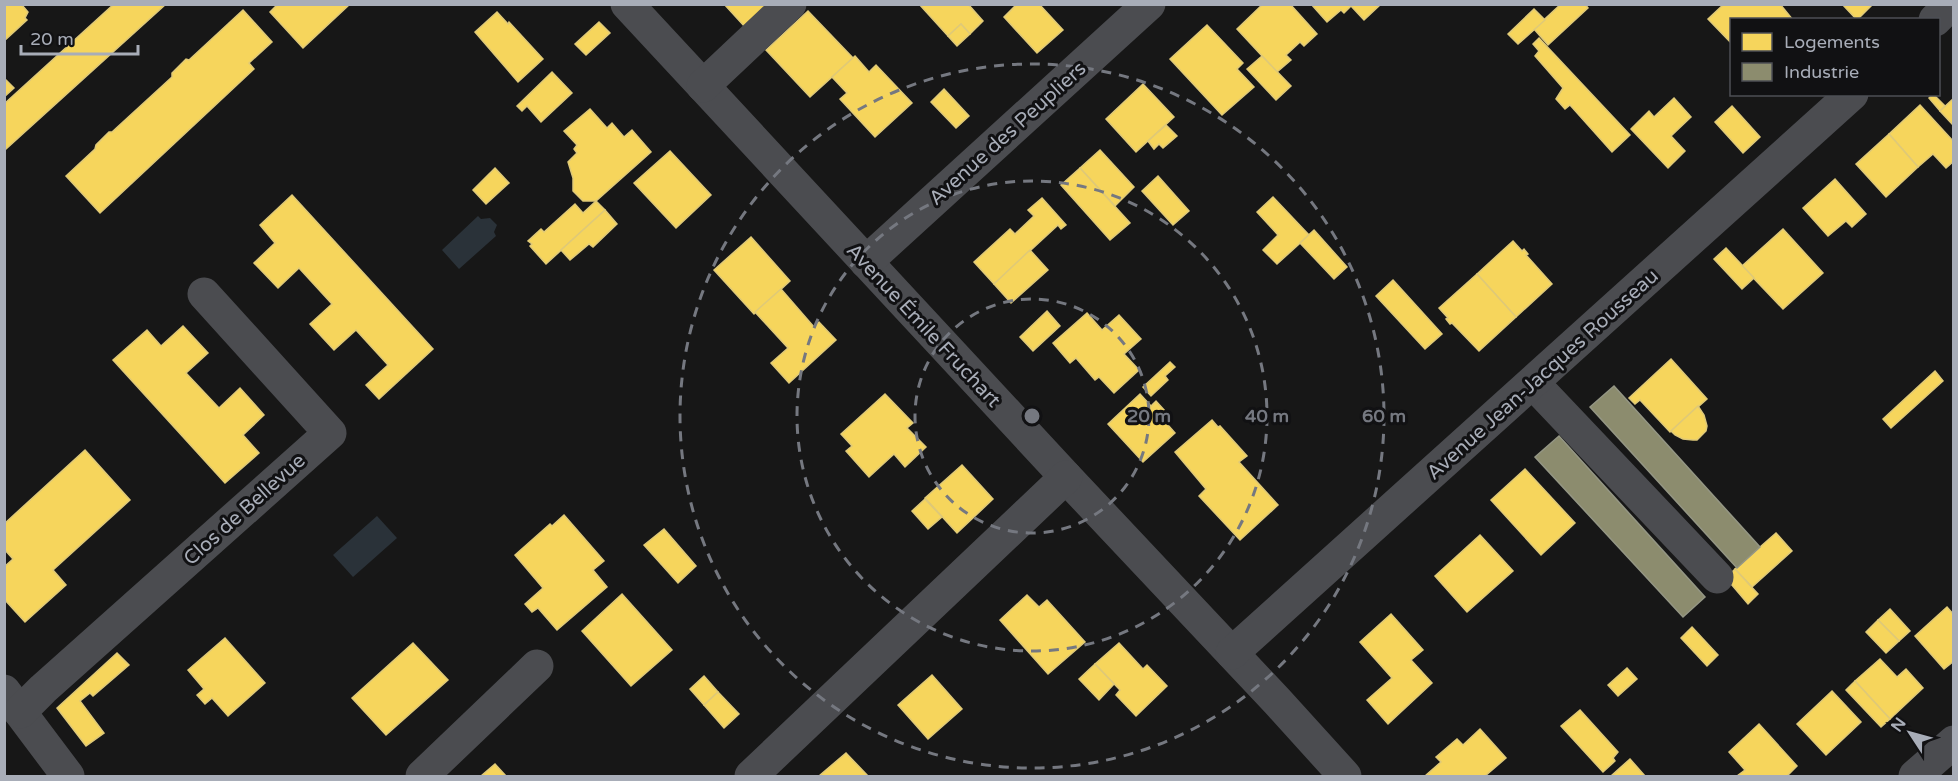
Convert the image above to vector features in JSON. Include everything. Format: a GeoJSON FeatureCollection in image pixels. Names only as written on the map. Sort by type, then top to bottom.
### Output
{"type":"FeatureCollection","features":[{"type":"Feature","properties":{"kind":"street","name":"Avenue Émile Fruchart"},"geometry":{"type":"LineString","coordinates":[[627,4],[1345,777]]}},
{"type":"Feature","properties":{"kind":"street"},"geometry":{"type":"LineString","coordinates":[[703,86],[790,4]]}},
{"type":"Feature","properties":{"kind":"street","name":"Avenue des Peupliers"},"geometry":{"type":"LineString","coordinates":[[866,262],[1149,4]]}},
{"type":"Feature","properties":{"kind":"street"},"geometry":{"type":"LineString","coordinates":[[1937,18],[1951,4]]}},
{"type":"Feature","properties":{"kind":"street","name":"Avenue Jean-Jacques Rousseau"},"geometry":{"type":"LineString","coordinates":[[1232,653],[1850,96]]}},
{"type":"Feature","properties":{"kind":"street","name":"Clos de Bellevue"},"geometry":{"type":"LineString","coordinates":[[12,701],[43,689],[330,433],[204,294]]}},
{"type":"Feature","properties":{"kind":"street"},"geometry":{"type":"LineString","coordinates":[[1533,383],[1717,577]]}},
{"type":"Feature","properties":{"kind":"street"},"geometry":{"type":"LineString","coordinates":[[751,777],[1066,477]]}},
{"type":"Feature","properties":{"kind":"street"},"geometry":{"type":"LineString","coordinates":[[422,777],[537,666]]}},
{"type":"Feature","properties":{"kind":"street"},"geometry":{"type":"LineString","coordinates":[[12,701],[68,777]]}},
{"type":"Feature","properties":{"kind":"street"},"geometry":{"type":"LineString","coordinates":[[1915,777],[1953,742]]}},
{"type":"Feature","properties":{"kind":"shaded area"},"geometry":{"type":"Polygon","coordinates":[[[478,216],[481,219],[490,218],[497,225],[494,232],[496,236],[459,269],[442,250],[478,216]]]}},
{"type":"Feature","properties":{"kind":"shaded area"},"geometry":{"type":"Polygon","coordinates":[[[377,516],[397,538],[353,577],[333,555],[377,516]]]}},
{"type":"Feature","properties":{"kind":"building: Logements"},"geometry":{"type":"Polygon","coordinates":[[[4,4],[22,5],[28,12],[25,18],[27,20],[4,41],[4,4]]]}},
{"type":"Feature","properties":{"kind":"building: Logements"},"geometry":{"type":"Polygon","coordinates":[[[114,4],[166,4],[6,149],[4,147],[4,104],[114,4]]]}},
{"type":"Feature","properties":{"kind":"building: Logements"},"geometry":{"type":"Polygon","coordinates":[[[278,4],[350,4],[303,48],[270,12],[278,4]]]}},
{"type":"Feature","properties":{"kind":"building: Logements"},"geometry":{"type":"Polygon","coordinates":[[[724,4],[769,4],[745,27],[724,4]]]}},
{"type":"Feature","properties":{"kind":"building: Logements"},"geometry":{"type":"Polygon","coordinates":[[[919,4],[968,4],[983,21],[970,34],[961,24],[948,36],[919,4]]]}},
{"type":"Feature","properties":{"kind":"building: Logements"},"geometry":{"type":"Polygon","coordinates":[[[1017,4],[1039,4],[1063,30],[1037,53],[1004,17],[1017,4]]]}},
{"type":"Feature","properties":{"kind":"building: Logements"},"geometry":{"type":"Polygon","coordinates":[[[1263,4],[1290,4],[1317,34],[1304,46],[1300,42],[1286,55],[1291,60],[1277,72],[1237,29],[1263,4]]]}},
{"type":"Feature","properties":{"kind":"building: Logements"},"geometry":{"type":"Polygon","coordinates":[[[1311,4],[1381,4],[1364,20],[1351,6],[1344,13],[1341,10],[1327,22],[1311,4]]]}},
{"type":"Feature","properties":{"kind":"building: Logements"},"geometry":{"type":"Polygon","coordinates":[[[1561,4],[1585,4],[1588,8],[1548,45],[1534,29],[1561,4]]]}},
{"type":"Feature","properties":{"kind":"building: Logements"},"geometry":{"type":"Polygon","coordinates":[[[1724,4],[1780,4],[1791,18],[1730,18],[1730,42],[1708,19],[1724,4]]]}},
{"type":"Feature","properties":{"kind":"building: Logements"},"geometry":{"type":"Polygon","coordinates":[[[1842,4],[1873,4],[1859,18],[1855,18],[1842,4]]]}},
{"type":"Feature","properties":{"kind":"building: Logements"},"geometry":{"type":"Polygon","coordinates":[[[1534,9],[1545,20],[1518,44],[1508,34],[1534,9]]]}},
{"type":"Feature","properties":{"kind":"building: Logements"},"geometry":{"type":"Polygon","coordinates":[[[243,10],[272,42],[249,63],[254,69],[100,213],[66,176],[95,149],[109,132],[112,132],[172,77],[172,73],[186,59],[189,60],[243,10]]]}},
{"type":"Feature","properties":{"kind":"building: Logements"},"geometry":{"type":"Polygon","coordinates":[[[808,11],[853,58],[810,97],[766,50],[808,11]]]}},
{"type":"Feature","properties":{"kind":"building: Logements"},"geometry":{"type":"Polygon","coordinates":[[[497,12],[543,59],[518,82],[475,32],[497,12]]]}},
{"type":"Feature","properties":{"kind":"building: Logements"},"geometry":{"type":"Polygon","coordinates":[[[599,22],[610,33],[586,55],[575,44],[599,22]]]}},
{"type":"Feature","properties":{"kind":"building: Logements"},"geometry":{"type":"Polygon","coordinates":[[[961,24],[970,34],[957,46],[948,36],[961,24]]]}},
{"type":"Feature","properties":{"kind":"building: Logements"},"geometry":{"type":"Polygon","coordinates":[[[1207,25],[1243,63],[1237,69],[1254,87],[1222,115],[1170,59],[1207,25]]]}},
{"type":"Feature","properties":{"kind":"building: Logements"},"geometry":{"type":"Polygon","coordinates":[[[1539,38],[1630,135],[1612,152],[1570,105],[1565,109],[1556,99],[1563,88],[1535,56],[1539,51],[1533,44],[1539,38]]]}},
{"type":"Feature","properties":{"kind":"building: Logements"},"geometry":{"type":"Polygon","coordinates":[[[855,56],[869,72],[876,65],[912,103],[875,137],[840,99],[847,93],[832,77],[855,56]]]}},
{"type":"Feature","properties":{"kind":"building: Logements"},"geometry":{"type":"Polygon","coordinates":[[[1262,56],[1291,86],[1276,100],[1247,69],[1262,56]]]}},
{"type":"Feature","properties":{"kind":"building: Logements"},"geometry":{"type":"Polygon","coordinates":[[[552,72],[572,93],[541,122],[527,106],[522,111],[517,106],[552,72]]]}},
{"type":"Feature","properties":{"kind":"building: Logements"},"geometry":{"type":"Polygon","coordinates":[[[4,78],[14,88],[4,97],[4,78]]]}},
{"type":"Feature","properties":{"kind":"building: Logements"},"geometry":{"type":"Polygon","coordinates":[[[1143,84],[1174,117],[1136,152],[1106,119],[1143,84]]]}},
{"type":"Feature","properties":{"kind":"building: Logements"},"geometry":{"type":"Polygon","coordinates":[[[944,89],[969,116],[956,128],[931,102],[944,89]]]}},
{"type":"Feature","properties":{"kind":"building: Logements"},"geometry":{"type":"Polygon","coordinates":[[[1935,96],[1945,106],[1940,111],[1929,98],[1935,96]]]}},
{"type":"Feature","properties":{"kind":"building: Logements"},"geometry":{"type":"Polygon","coordinates":[[[1674,98],[1691,117],[1671,136],[1685,151],[1668,168],[1631,129],[1649,111],[1654,117],[1674,98]]]}},
{"type":"Feature","properties":{"kind":"building: Logements"},"geometry":{"type":"Polygon","coordinates":[[[1954,98],[1954,126],[1940,111],[1954,98]]]}},
{"type":"Feature","properties":{"kind":"building: Logements"},"geometry":{"type":"Polygon","coordinates":[[[1920,105],[1954,142],[1954,161],[1946,168],[1933,154],[1918,167],[1889,134],[1920,105]]]}},
{"type":"Feature","properties":{"kind":"building: Logements"},"geometry":{"type":"Polygon","coordinates":[[[1732,106],[1760,137],[1743,153],[1715,122],[1732,106]]]}},
{"type":"Feature","properties":{"kind":"building: Logements"},"geometry":{"type":"Polygon","coordinates":[[[590,109],[607,128],[612,123],[624,137],[632,130],[651,152],[596,201],[583,201],[573,191],[573,178],[568,162],[577,153],[574,149],[577,145],[564,131],[590,109]]]}},
{"type":"Feature","properties":{"kind":"building: Logements"},"geometry":{"type":"Polygon","coordinates":[[[1166,125],[1177,136],[1163,148],[1159,144],[1154,149],[1148,141],[1166,125]]]}},
{"type":"Feature","properties":{"kind":"building: Logements"},"geometry":{"type":"Polygon","coordinates":[[[1889,134],[1918,167],[1886,197],[1856,164],[1889,134]]]}},
{"type":"Feature","properties":{"kind":"building: Logements"},"geometry":{"type":"Polygon","coordinates":[[[1100,150],[1134,187],[1115,206],[1080,168],[1100,150]]]}},
{"type":"Feature","properties":{"kind":"building: Logements"},"geometry":{"type":"Polygon","coordinates":[[[670,151],[711,195],[676,228],[634,183],[670,151]]]}},
{"type":"Feature","properties":{"kind":"building: Logements"},"geometry":{"type":"Polygon","coordinates":[[[495,168],[509,183],[486,204],[473,190],[495,168]]]}},
{"type":"Feature","properties":{"kind":"building: Logements"},"geometry":{"type":"Polygon","coordinates":[[[1080,168],[1130,223],[1110,240],[1061,185],[1080,168]]]}},
{"type":"Feature","properties":{"kind":"building: Logements"},"geometry":{"type":"Polygon","coordinates":[[[1158,176],[1189,211],[1173,225],[1142,191],[1158,176]]]}},
{"type":"Feature","properties":{"kind":"building: Logements"},"geometry":{"type":"Polygon","coordinates":[[[1835,179],[1866,214],[1852,227],[1846,221],[1828,236],[1803,208],[1835,179]]]}},
{"type":"Feature","properties":{"kind":"building: Logements"},"geometry":{"type":"Polygon","coordinates":[[[292,195],[433,349],[379,399],[366,385],[388,365],[356,330],[334,350],[310,324],[332,304],[299,268],[278,288],[254,263],[275,243],[260,225],[292,195]]]}},
{"type":"Feature","properties":{"kind":"building: Logements"},"geometry":{"type":"Polygon","coordinates":[[[1273,197],[1309,235],[1277,264],[1263,250],[1278,235],[1257,212],[1273,197]]]}},
{"type":"Feature","properties":{"kind":"building: Logements"},"geometry":{"type":"Polygon","coordinates":[[[1042,198],[1066,225],[1061,229],[1058,225],[994,284],[974,262],[1010,229],[1015,234],[1034,216],[1028,210],[1042,198]]]}},
{"type":"Feature","properties":{"kind":"building: Logements"},"geometry":{"type":"Polygon","coordinates":[[[596,201],[605,210],[546,264],[528,241],[541,229],[544,232],[575,204],[583,213],[596,201]]]}},
{"type":"Feature","properties":{"kind":"building: Logements"},"geometry":{"type":"Polygon","coordinates":[[[605,210],[617,224],[593,247],[589,244],[570,260],[561,250],[605,210]]]}},
{"type":"Feature","properties":{"kind":"building: Logements"},"geometry":{"type":"Polygon","coordinates":[[[1783,229],[1823,273],[1783,309],[1742,266],[1783,229]]]}},
{"type":"Feature","properties":{"kind":"building: Logements"},"geometry":{"type":"Polygon","coordinates":[[[1314,230],[1347,267],[1334,279],[1300,243],[1314,230]]]}},
{"type":"Feature","properties":{"kind":"building: Logements"},"geometry":{"type":"Polygon","coordinates":[[[751,237],[790,281],[754,314],[714,270],[751,237]]]}},
{"type":"Feature","properties":{"kind":"building: Logements"},"geometry":{"type":"Polygon","coordinates":[[[1513,241],[1522,251],[1524,249],[1528,254],[1526,255],[1552,284],[1516,317],[1477,274],[1513,241]]]}},
{"type":"Feature","properties":{"kind":"building: Logements"},"geometry":{"type":"Polygon","coordinates":[[[1726,248],[1754,278],[1742,289],[1714,259],[1726,248]]]}},
{"type":"Feature","properties":{"kind":"building: Logements"},"geometry":{"type":"Polygon","coordinates":[[[1030,250],[1048,270],[1011,303],[994,284],[1030,250]]]}},
{"type":"Feature","properties":{"kind":"building: Logements"},"geometry":{"type":"Polygon","coordinates":[[[1477,274],[1516,317],[1479,351],[1452,323],[1450,324],[1439,308],[1477,274]]]}},
{"type":"Feature","properties":{"kind":"building: Logements"},"geometry":{"type":"Polygon","coordinates":[[[1393,280],[1442,334],[1425,349],[1376,296],[1393,280]]]}},
{"type":"Feature","properties":{"kind":"building: Logements"},"geometry":{"type":"Polygon","coordinates":[[[781,289],[814,327],[819,322],[836,340],[789,383],[771,363],[788,348],[755,312],[781,289]]]}},
{"type":"Feature","properties":{"kind":"building: Logements"},"geometry":{"type":"Polygon","coordinates":[[[1047,311],[1060,326],[1033,351],[1020,337],[1047,311]]]}},
{"type":"Feature","properties":{"kind":"building: Logements"},"geometry":{"type":"Polygon","coordinates":[[[1087,313],[1102,330],[1119,315],[1141,339],[1124,354],[1139,370],[1114,393],[1099,377],[1095,380],[1076,358],[1070,363],[1053,343],[1087,313]]]}},
{"type":"Feature","properties":{"kind":"building: Logements"},"geometry":{"type":"Polygon","coordinates":[[[183,326],[208,353],[186,373],[219,408],[240,388],[264,415],[243,435],[259,453],[225,483],[113,360],[147,330],[161,346],[183,326]]]}},
{"type":"Feature","properties":{"kind":"building: Logements"},"geometry":{"type":"Polygon","coordinates":[[[1671,359],[1707,399],[1670,432],[1640,400],[1635,404],[1629,398],[1671,359]]]}},
{"type":"Feature","properties":{"kind":"building: Logements"},"geometry":{"type":"Polygon","coordinates":[[[1170,362],[1175,367],[1165,376],[1168,380],[1151,396],[1143,387],[1170,362]]]}},
{"type":"Feature","properties":{"kind":"building: Logements"},"geometry":{"type":"Polygon","coordinates":[[[1935,371],[1943,381],[1891,428],[1883,419],[1935,371]]]}},
{"type":"Feature","properties":{"kind":"building: Logements"},"geometry":{"type":"Polygon","coordinates":[[[885,394],[913,423],[907,428],[926,447],[905,467],[894,454],[869,477],[846,451],[852,446],[841,434],[885,394]]]}},
{"type":"Feature","properties":{"kind":"building: Logements"},"geometry":{"type":"Polygon","coordinates":[[[1140,394],[1151,406],[1156,401],[1165,411],[1160,416],[1175,433],[1143,462],[1108,424],[1140,394]]]}},
{"type":"Feature","properties":{"kind":"building: Logements"},"geometry":{"type":"Polygon","coordinates":[[[1698,406],[1704,415],[1706,431],[1697,440],[1683,439],[1675,435],[1671,431],[1698,406]]]}},
{"type":"Feature","properties":{"kind":"building: Logements"},"geometry":{"type":"Polygon","coordinates":[[[1212,420],[1247,456],[1239,462],[1278,505],[1240,540],[1199,496],[1206,489],[1175,452],[1212,420]]]}},
{"type":"Feature","properties":{"kind":"building: Logements"},"geometry":{"type":"Polygon","coordinates":[[[85,450],[130,500],[53,570],[66,585],[25,622],[4,599],[4,567],[13,559],[4,549],[4,524],[85,450]]]}},
{"type":"Feature","properties":{"kind":"building: Logements"},"geometry":{"type":"Polygon","coordinates":[[[962,465],[993,499],[957,533],[925,498],[962,465]]]}},
{"type":"Feature","properties":{"kind":"building: Logements"},"geometry":{"type":"Polygon","coordinates":[[[1525,469],[1575,523],[1541,555],[1491,500],[1525,469]]]}},
{"type":"Feature","properties":{"kind":"building: Logements"},"geometry":{"type":"Polygon","coordinates":[[[925,499],[942,517],[928,529],[912,511],[925,499]]]}},
{"type":"Feature","properties":{"kind":"building: Logements"},"geometry":{"type":"Polygon","coordinates":[[[564,515],[604,561],[593,570],[607,587],[557,630],[538,608],[532,612],[525,604],[543,588],[515,555],[550,524],[552,526],[564,515]]]}},
{"type":"Feature","properties":{"kind":"building: Logements"},"geometry":{"type":"Polygon","coordinates":[[[664,529],[696,566],[678,583],[644,545],[664,529]]]}},
{"type":"Feature","properties":{"kind":"building: Logements"},"geometry":{"type":"Polygon","coordinates":[[[1776,533],[1792,551],[1752,587],[1735,569],[1776,533]]]}},
{"type":"Feature","properties":{"kind":"building: Logements"},"geometry":{"type":"Polygon","coordinates":[[[1480,535],[1513,571],[1467,612],[1435,576],[1480,535]]]}},
{"type":"Feature","properties":{"kind":"building: Logements"},"geometry":{"type":"Polygon","coordinates":[[[1735,569],[1758,594],[1748,604],[1726,578],[1735,569]]]}},
{"type":"Feature","properties":{"kind":"building: Logements"},"geometry":{"type":"Polygon","coordinates":[[[622,594],[672,650],[631,686],[582,631],[622,594]]]}},
{"type":"Feature","properties":{"kind":"building: Logements"},"geometry":{"type":"Polygon","coordinates":[[[1027,595],[1039,607],[1047,600],[1085,642],[1048,674],[1000,620],[1027,595]]]}},
{"type":"Feature","properties":{"kind":"building: Logements"},"geometry":{"type":"Polygon","coordinates":[[[1947,607],[1954,615],[1954,661],[1944,669],[1915,636],[1947,607]]]}},
{"type":"Feature","properties":{"kind":"building: Logements"},"geometry":{"type":"Polygon","coordinates":[[[1890,609],[1910,631],[1899,641],[1878,620],[1890,609]]]}},
{"type":"Feature","properties":{"kind":"building: Logements"},"geometry":{"type":"Polygon","coordinates":[[[1391,614],[1423,650],[1411,660],[1432,683],[1388,724],[1367,700],[1392,678],[1360,642],[1391,614]]]}},
{"type":"Feature","properties":{"kind":"building: Logements"},"geometry":{"type":"Polygon","coordinates":[[[1878,620],[1899,641],[1886,653],[1866,632],[1878,620]]]}},
{"type":"Feature","properties":{"kind":"building: Logements"},"geometry":{"type":"Polygon","coordinates":[[[1692,627],[1718,655],[1707,666],[1681,638],[1692,627]]]}},
{"type":"Feature","properties":{"kind":"building: Logements"},"geometry":{"type":"Polygon","coordinates":[[[225,638],[265,683],[228,716],[212,698],[205,704],[197,695],[204,689],[188,670],[225,638]]]}},
{"type":"Feature","properties":{"kind":"building: Logements"},"geometry":{"type":"Polygon","coordinates":[[[413,643],[448,680],[386,735],[352,698],[413,643]]]}},
{"type":"Feature","properties":{"kind":"building: Logements"},"geometry":{"type":"Polygon","coordinates":[[[1119,643],[1143,669],[1147,665],[1167,686],[1136,716],[1116,695],[1120,690],[1095,664],[1119,643]]]}},
{"type":"Feature","properties":{"kind":"building: Logements"},"geometry":{"type":"Polygon","coordinates":[[[117,653],[129,665],[93,696],[90,693],[80,701],[104,733],[86,746],[57,708],[117,653]]]}},
{"type":"Feature","properties":{"kind":"building: Logements"},"geometry":{"type":"Polygon","coordinates":[[[1880,659],[1897,677],[1906,669],[1923,688],[1890,719],[1855,681],[1880,659]]]}},
{"type":"Feature","properties":{"kind":"building: Logements"},"geometry":{"type":"Polygon","coordinates":[[[1095,664],[1114,684],[1099,700],[1079,679],[1095,664]]]}},
{"type":"Feature","properties":{"kind":"building: Logements"},"geometry":{"type":"Polygon","coordinates":[[[1627,668],[1637,679],[1618,696],[1608,685],[1627,668]]]}},
{"type":"Feature","properties":{"kind":"building: Logements"},"geometry":{"type":"Polygon","coordinates":[[[932,675],[962,709],[928,739],[898,705],[932,675]]]}},
{"type":"Feature","properties":{"kind":"building: Logements"},"geometry":{"type":"Polygon","coordinates":[[[704,676],[718,692],[704,705],[690,689],[704,676]]]}},
{"type":"Feature","properties":{"kind":"building: Logements"},"geometry":{"type":"Polygon","coordinates":[[[1855,681],[1890,719],[1881,727],[1846,690],[1855,681]]]}},
{"type":"Feature","properties":{"kind":"building: Logements"},"geometry":{"type":"Polygon","coordinates":[[[1832,691],[1861,722],[1826,755],[1797,724],[1832,691]]]}},
{"type":"Feature","properties":{"kind":"building: Logements"},"geometry":{"type":"Polygon","coordinates":[[[718,692],[739,714],[724,728],[704,705],[718,692]]]}},
{"type":"Feature","properties":{"kind":"building: Logements"},"geometry":{"type":"Polygon","coordinates":[[[1580,710],[1618,752],[1613,758],[1615,761],[1603,772],[1561,726],[1580,710]]]}},
{"type":"Feature","properties":{"kind":"building: Logements"},"geometry":{"type":"Polygon","coordinates":[[[1759,724],[1797,766],[1787,776],[1737,776],[1745,770],[1729,752],[1759,724]]]}},
{"type":"Feature","properties":{"kind":"building: Logements"},"geometry":{"type":"Polygon","coordinates":[[[1480,729],[1506,758],[1485,776],[1425,776],[1441,762],[1436,757],[1457,739],[1463,745],[1480,729]]]}},
{"type":"Feature","properties":{"kind":"building: Logements"},"geometry":{"type":"Polygon","coordinates":[[[846,753],[868,776],[819,776],[846,753]]]}},
{"type":"Feature","properties":{"kind":"building: Logements"},"geometry":{"type":"Polygon","coordinates":[[[1630,759],[1645,776],[1611,776],[1630,759]]]}},
{"type":"Feature","properties":{"kind":"building: Logements"},"geometry":{"type":"Polygon","coordinates":[[[495,764],[506,776],[481,776],[495,764]]]}},
{"type":"Feature","properties":{"kind":"building: Industrie"},"geometry":{"type":"Polygon","coordinates":[[[1614,386],[1760,547],[1737,568],[1590,407],[1614,386]]]}},
{"type":"Feature","properties":{"kind":"building: Industrie"},"geometry":{"type":"Polygon","coordinates":[[[1559,436],[1705,597],[1683,617],[1535,457],[1559,436]]]}}]}
